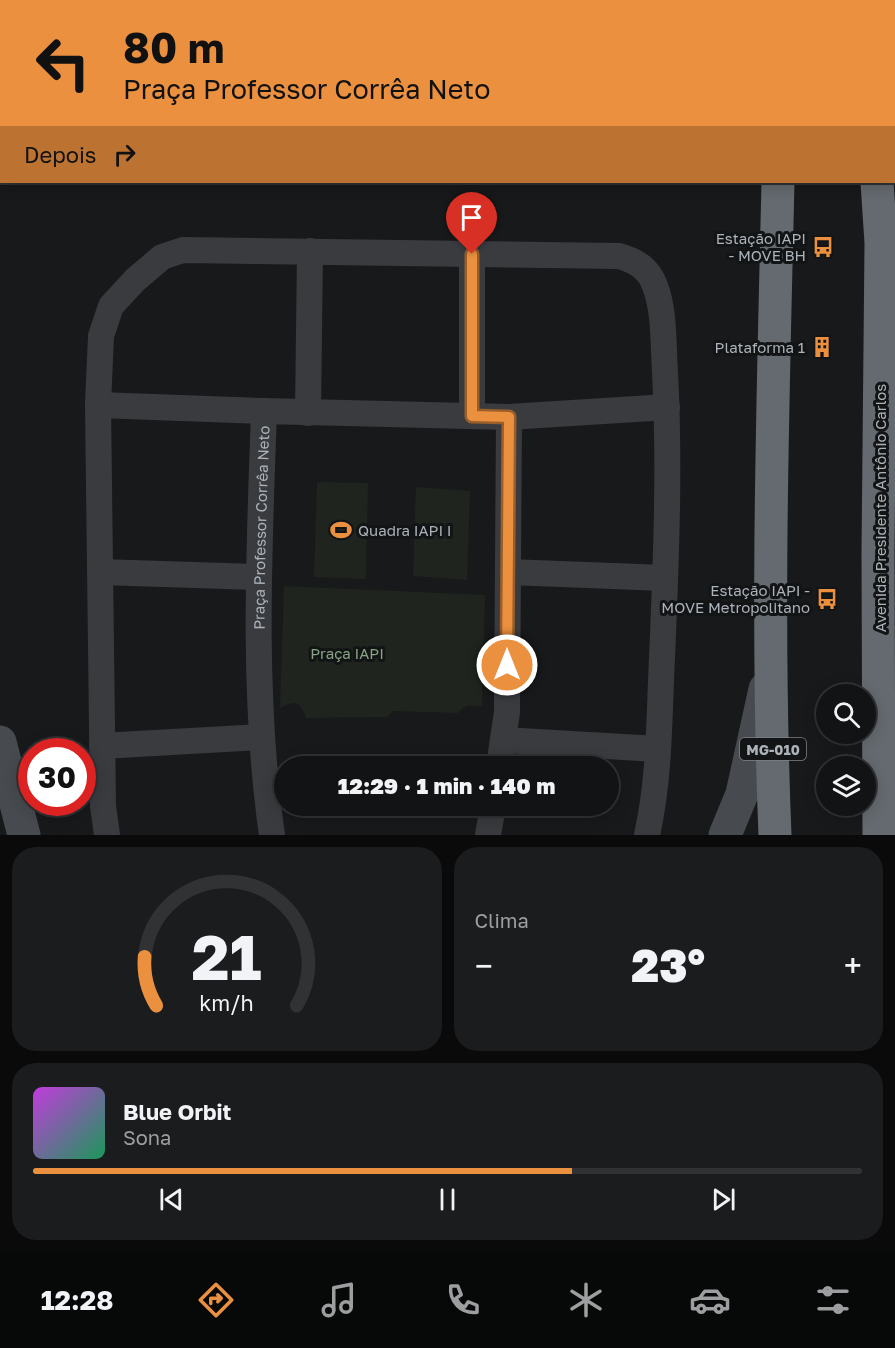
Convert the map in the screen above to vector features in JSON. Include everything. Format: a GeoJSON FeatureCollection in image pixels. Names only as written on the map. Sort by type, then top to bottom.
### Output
{"type":"FeatureCollection","features":[{"type":"Feature","properties":{"kind":"highway","name":"MG-010"},"geometry":{"type":"LineString","coordinates":[[775,835],[771,664],[771,472],[778,183]]}},
{"type":"Feature","properties":{"kind":"highway","name":"Avenida Presidente Antônio Carlos"},"geometry":{"type":"LineString","coordinates":[[877,183],[881,243],[878,552],[879,835]]}},
{"type":"Feature","properties":{"kind":"highway"},"geometry":{"type":"LineString","coordinates":[[881,243],[892,183]]}},
{"type":"Feature","properties":{"kind":"highway"},"geometry":{"type":"LineString","coordinates":[[878,552],[895,602]]}},
{"type":"Feature","properties":{"kind":"street"},"geometry":{"type":"LineString","coordinates":[[107,835],[103,806],[102,746],[98,405],[101,336],[111,306],[135,280],[162,257],[183,250],[619,256],[633,260],[651,277],[657,289],[661,312],[667,407],[665,578],[658,749],[656,784],[648,835]]}},
{"type":"Feature","properties":{"kind":"street"},"geometry":{"type":"LineString","coordinates":[[308,412],[310,251]]}},
{"type":"Feature","properties":{"kind":"street"},"geometry":{"type":"LineString","coordinates":[[472,254],[472,416]]}},
{"type":"Feature","properties":{"kind":"street"},"geometry":{"type":"LineString","coordinates":[[98,405],[264,411]]}},
{"type":"Feature","properties":{"kind":"street","name":"Praça Professor Corrêa Neto"},"geometry":{"type":"LineString","coordinates":[[272,835],[264,781],[258,577],[264,411],[509,417],[667,407]]}},
{"type":"Feature","properties":{"kind":"street"},"geometry":{"type":"LineString","coordinates":[[501,756],[507,712],[509,417]]}},
{"type":"Feature","properties":{"kind":"street"},"geometry":{"type":"LineString","coordinates":[[100,572],[258,577]]}},
{"type":"Feature","properties":{"kind":"street"},"geometry":{"type":"LineString","coordinates":[[508,572],[665,578]]}},
{"type":"Feature","properties":{"kind":"street"},"geometry":{"type":"LineString","coordinates":[[737,835],[742,794],[771,664]]}},
{"type":"Feature","properties":{"kind":"street"},"geometry":{"type":"LineString","coordinates":[[102,746],[262,737]]}},
{"type":"Feature","properties":{"kind":"street"},"geometry":{"type":"LineString","coordinates":[[503,740],[658,749]]}},
{"type":"Feature","properties":{"kind":"street"},"geometry":{"type":"LineString","coordinates":[[0,742],[4,777],[24,835]]}},
{"type":"Feature","properties":{"kind":"street"},"geometry":{"type":"LineString","coordinates":[[725,835],[742,794]]}},
{"type":"Feature","properties":{"kind":"street"},"geometry":{"type":"LineString","coordinates":[[488,835],[491,816]]}},
{"type":"Feature","properties":{"kind":"green space","name":"Quadra IAPI I"},"geometry":{"type":"Polygon","coordinates":[[[317,482],[368,483],[366,579],[314,577],[317,482]]]}},
{"type":"Feature","properties":{"kind":"green space"},"geometry":{"type":"Polygon","coordinates":[[[416,487],[470,491],[467,580],[413,576],[416,487]]]}},
{"type":"Feature","properties":{"kind":"green space","name":"Praça IAPI"},"geometry":{"type":"Polygon","coordinates":[[[284,586],[485,595],[482,706],[467,706],[458,713],[393,711],[387,717],[306,718],[300,705],[294,703],[280,708],[284,586]]]}},
{"type":"Feature","properties":{"kind":"place","name":"Estação IAPI - MOVE BH"},"geometry":{"type":"Point","coordinates":[823,247]}},
{"type":"Feature","properties":{"kind":"place","name":"Plataforma 1"},"geometry":{"type":"Point","coordinates":[822,347]}},
{"type":"Feature","properties":{"kind":"place","name":"Quadra IAPI I"},"geometry":{"type":"Point","coordinates":[341,530]}},
{"type":"Feature","properties":{"kind":"place","name":"Estação IAPI - MOVE Metropolitano"},"geometry":{"type":"Point","coordinates":[827,599]}},
{"type":"Feature","properties":{"kind":"route"},"geometry":{"type":"LineString","coordinates":[[472,254],[472,416],[509,417],[507,665]]}}]}
